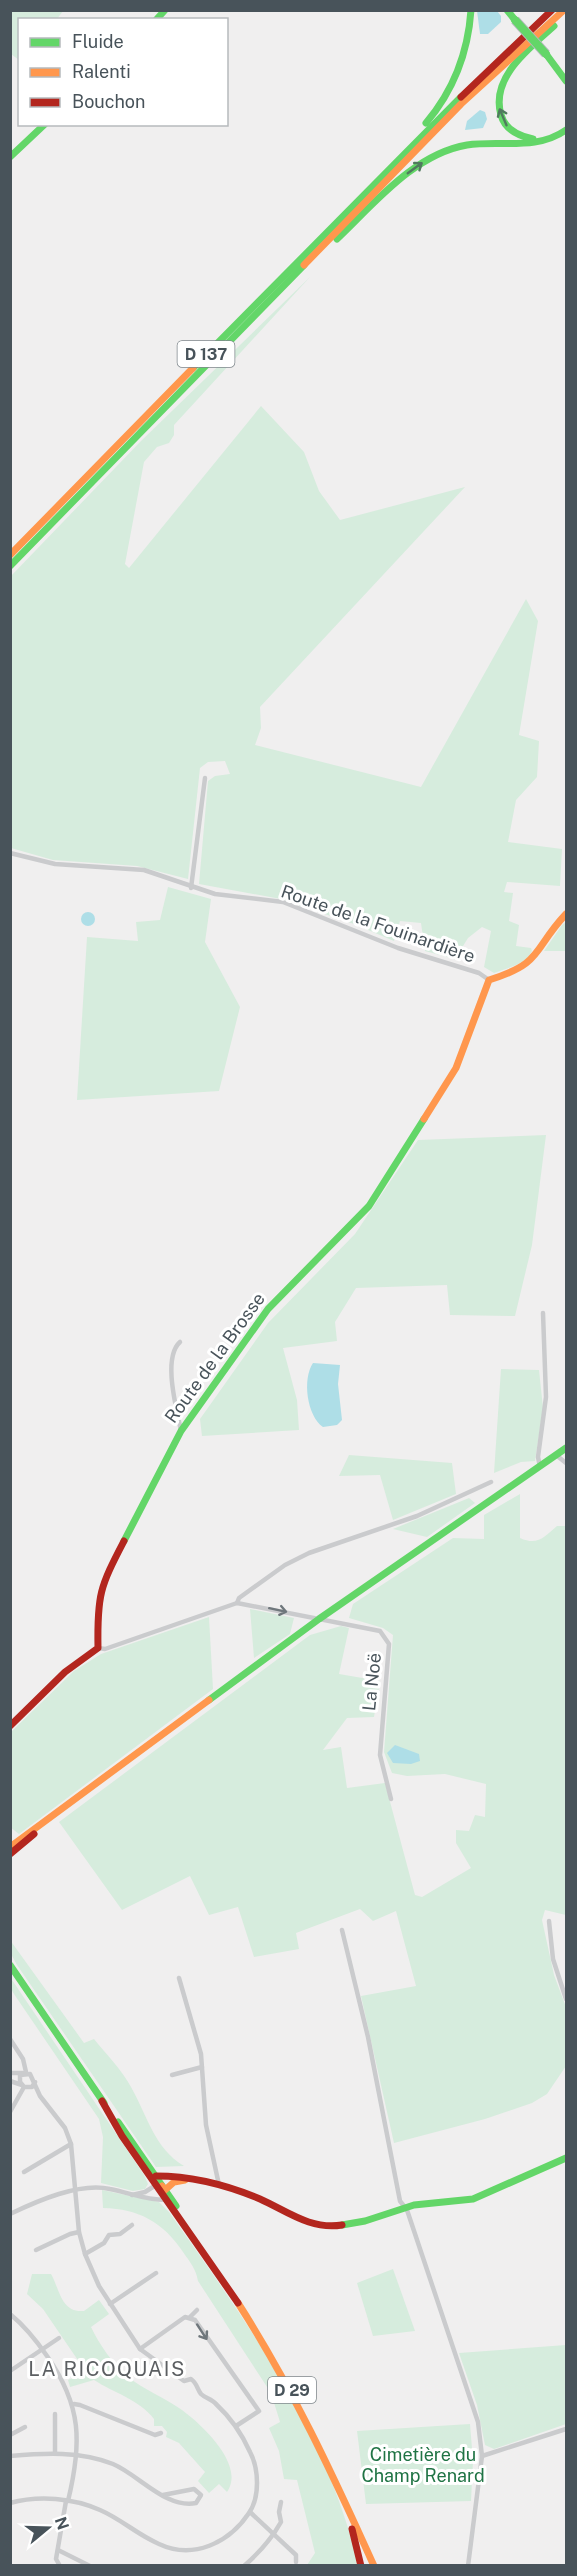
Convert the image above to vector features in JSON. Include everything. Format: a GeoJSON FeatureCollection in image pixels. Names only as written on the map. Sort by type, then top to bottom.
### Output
{"type":"FeatureCollection","features":[{"type":"Feature","properties":{"kind":"main road"},"geometry":{"type":"LineString","coordinates":[[402,154],[409,140],[434,113],[453,82],[466,49],[471,10]]}},
{"type":"Feature","properties":{"kind":"main road"},"geometry":{"type":"LineString","coordinates":[[507,10],[567,74]]}},
{"type":"Feature","properties":{"kind":"main road","name":"D 137"},"geometry":{"type":"LineString","coordinates":[[10,555],[402,154],[552,10]]}},
{"type":"Feature","properties":{"kind":"main road","name":"D 137"},"geometry":{"type":"LineString","coordinates":[[10,566],[461,104],[564,10]]}},
{"type":"Feature","properties":{"kind":"main road"},"geometry":{"type":"LineString","coordinates":[[567,15],[513,68],[502,86],[498,102],[506,126],[526,138],[539,140],[552,136],[567,123]]}},
{"type":"Feature","properties":{"kind":"main road"},"geometry":{"type":"LineString","coordinates":[[546,54],[567,81]]}},
{"type":"Feature","properties":{"kind":"main road"},"geometry":{"type":"LineString","coordinates":[[10,157],[43,126]]}},
{"type":"Feature","properties":{"kind":"main road"},"geometry":{"type":"LineString","coordinates":[[308,261],[329,248],[407,174],[435,156],[461,146],[482,143],[541,143],[553,140],[567,130]]}},
{"type":"Feature","properties":{"kind":"main road"},"geometry":{"type":"LineString","coordinates":[[489,980],[526,966],[556,923],[567,914]]}},
{"type":"Feature","properties":{"kind":"main road","name":"Route de la Brosse"},"geometry":{"type":"LineString","coordinates":[[98,1648],[97,1603],[102,1583],[181,1431],[267,1309],[369,1206],[456,1068],[489,980]]}},
{"type":"Feature","properties":{"kind":"main road"},"geometry":{"type":"LineString","coordinates":[[10,1854],[14,1843],[57,1814],[319,1619],[567,1448]]}},
{"type":"Feature","properties":{"kind":"main road"},"geometry":{"type":"LineString","coordinates":[[10,1726],[65,1672],[98,1648]]}},
{"type":"Feature","properties":{"kind":"main road","name":"D 29"},"geometry":{"type":"LineString","coordinates":[[12,1969],[155,2180],[166,2200],[257,2331],[293,2392],[374,2565]]}},
{"type":"Feature","properties":{"kind":"main road","name":"D 29"},"geometry":{"type":"LineString","coordinates":[[102,2101],[127,2143],[188,2223],[220,2276]]}},
{"type":"Feature","properties":{"kind":"main road"},"geometry":{"type":"LineString","coordinates":[[127,2143],[165,2190],[178,2180],[215,2185]]}},
{"type":"Feature","properties":{"kind":"main road"},"geometry":{"type":"LineString","coordinates":[[155,2180],[179,2176],[215,2185],[260,2199],[298,2220],[322,2226],[359,2222],[404,2207],[473,2199],[567,2158]]}},
{"type":"Feature","properties":{"kind":"main road","name":"D 29"},"geometry":{"type":"LineString","coordinates":[[348,2512],[361,2565]]}},
{"type":"Feature","properties":{"kind":"street"},"geometry":{"type":"LineString","coordinates":[[191,888],[205,778]]}},
{"type":"Feature","properties":{"kind":"street","name":"Route de la Fouinardière"},"geometry":{"type":"LineString","coordinates":[[10,853],[55,864],[144,870],[191,888],[215,894],[283,902],[398,948],[480,973],[489,980]]}},
{"type":"Feature","properties":{"kind":"street"},"geometry":{"type":"LineString","coordinates":[[540,1467],[538,1457],[546,1397],[543,1313]]}},
{"type":"Feature","properties":{"kind":"street"},"geometry":{"type":"LineString","coordinates":[[180,1342],[174,1351],[172,1368],[181,1431]]}},
{"type":"Feature","properties":{"kind":"street"},"geometry":{"type":"LineString","coordinates":[[556,1455],[567,1463]]}},
{"type":"Feature","properties":{"kind":"street"},"geometry":{"type":"LineString","coordinates":[[98,1648],[105,1649],[237,1603],[239,1598],[285,1565],[309,1553],[417,1516],[491,1482]]}},
{"type":"Feature","properties":{"kind":"street","name":"La Noë"},"geometry":{"type":"LineString","coordinates":[[237,1603],[380,1631],[387,1638],[389,1644],[380,1755],[391,1799]]}},
{"type":"Feature","properties":{"kind":"street"},"geometry":{"type":"LineString","coordinates":[[549,1921],[553,1959],[567,1999]]}},
{"type":"Feature","properties":{"kind":"street"},"geometry":{"type":"LineString","coordinates":[[342,1930],[368,2037],[389,2149],[404,2207],[473,2405],[482,2456],[468,2565]]}},
{"type":"Feature","properties":{"kind":"street"},"geometry":{"type":"LineString","coordinates":[[179,1978],[201,2054],[206,2125],[215,2185]]}},
{"type":"Feature","properties":{"kind":"street"},"geometry":{"type":"LineString","coordinates":[[10,2039],[23,2059],[24,2073],[19,2078],[25,2087]]}},
{"type":"Feature","properties":{"kind":"street"},"geometry":{"type":"LineString","coordinates":[[172,2075],[202,2067]]}},
{"type":"Feature","properties":{"kind":"street"},"geometry":{"type":"LineString","coordinates":[[10,2073],[24,2073],[35,2082],[40,2096],[65,2128],[71,2144],[79,2232],[95,2279],[110,2304],[140,2349],[184,2381],[192,2379],[199,2392],[215,2402],[236,2426],[252,2455],[257,2474],[256,2490],[250,2512],[232,2533],[220,2542],[188,2551],[160,2545],[98,2509],[67,2501],[36,2498],[10,2503]]}},
{"type":"Feature","properties":{"kind":"street"},"geometry":{"type":"LineString","coordinates":[[10,2081],[40,2096]]}},
{"type":"Feature","properties":{"kind":"street"},"geometry":{"type":"LineString","coordinates":[[10,2112],[25,2087],[35,2082]]}},
{"type":"Feature","properties":{"kind":"street"},"geometry":{"type":"LineString","coordinates":[[24,2172],[71,2144]]}},
{"type":"Feature","properties":{"kind":"street"},"geometry":{"type":"LineString","coordinates":[[130,2195],[145,2192],[155,2180],[188,2223]]}},
{"type":"Feature","properties":{"kind":"street"},"geometry":{"type":"LineString","coordinates":[[10,2214],[50,2197],[109,2188],[148,2200],[166,2200]]}},
{"type":"Feature","properties":{"kind":"street"},"geometry":{"type":"LineString","coordinates":[[85,2254],[104,2243],[109,2235],[120,2234],[132,2225]]}},
{"type":"Feature","properties":{"kind":"street"},"geometry":{"type":"LineString","coordinates":[[36,2250],[79,2232]]}},
{"type":"Feature","properties":{"kind":"street"},"geometry":{"type":"LineString","coordinates":[[110,2304],[156,2273]]}},
{"type":"Feature","properties":{"kind":"street"},"geometry":{"type":"LineString","coordinates":[[140,2349],[185,2317],[190,2317],[197,2310]]}},
{"type":"Feature","properties":{"kind":"street"},"geometry":{"type":"LineString","coordinates":[[10,2314],[27,2328],[43,2349],[62,2378],[74,2404],[77,2456],[59,2529],[56,2559],[60,2565]]}},
{"type":"Feature","properties":{"kind":"street"},"geometry":{"type":"LineString","coordinates":[[190,2317],[259,2411],[236,2426]]}},
{"type":"Feature","properties":{"kind":"street"},"geometry":{"type":"LineString","coordinates":[[10,2371],[59,2338]]}},
{"type":"Feature","properties":{"kind":"street"},"geometry":{"type":"LineString","coordinates":[[74,2404],[80,2404],[156,2435],[161,2433]]}},
{"type":"Feature","properties":{"kind":"street"},"geometry":{"type":"LineString","coordinates":[[55,2414],[55,2453]]}},
{"type":"Feature","properties":{"kind":"street"},"geometry":{"type":"LineString","coordinates":[[10,2435],[25,2427]]}},
{"type":"Feature","properties":{"kind":"street"},"geometry":{"type":"LineString","coordinates":[[482,2456],[567,2429]]}},
{"type":"Feature","properties":{"kind":"street"},"geometry":{"type":"LineString","coordinates":[[10,2456],[55,2453],[77,2456],[113,2465],[135,2475],[163,2494],[181,2504],[200,2500],[201,2495],[194,2489],[163,2494]]}},
{"type":"Feature","properties":{"kind":"street"},"geometry":{"type":"LineString","coordinates":[[244,2565],[263,2550],[275,2533],[281,2522],[279,2512],[281,2502]]}},
{"type":"Feature","properties":{"kind":"street"},"geometry":{"type":"LineString","coordinates":[[250,2512],[296,2555],[296,2562]]}},
{"type":"Feature","properties":{"kind":"street"},"geometry":{"type":"LineString","coordinates":[[58,2550],[90,2565]]}},
{"type":"Feature","properties":{"kind":"green space"},"geometry":{"type":"Polygon","coordinates":[[[11,10],[63,11],[58,18],[18,18],[18,59],[11,54],[11,10]]]}},
{"type":"Feature","properties":{"kind":"green space"},"geometry":{"type":"Polygon","coordinates":[[[310,277],[174,425],[174,435],[169,443],[157,447],[144,462],[125,564],[129,568],[261,406],[304,452],[319,491],[340,520],[465,487],[260,707],[261,728],[255,745],[421,787],[526,599],[538,621],[519,735],[539,741],[537,777],[516,800],[508,842],[562,849],[560,886],[507,882],[504,892],[513,893],[509,921],[519,925],[516,946],[531,948],[532,951],[520,963],[494,973],[484,967],[491,931],[482,927],[468,938],[455,959],[425,951],[421,923],[400,921],[394,941],[354,924],[281,899],[199,884],[208,781],[215,776],[230,774],[225,761],[208,762],[200,768],[188,879],[137,866],[53,860],[11,848],[10,577],[141,441],[310,277]]]}},
{"type":"Feature","properties":{"kind":"green space"},"geometry":{"type":"Polygon","coordinates":[[[168,887],[211,899],[205,942],[240,1007],[219,1091],[77,1100],[87,937],[138,941],[136,922],[160,920],[168,887]]]}},
{"type":"Feature","properties":{"kind":"green space"},"geometry":{"type":"Polygon","coordinates":[[[566,922],[566,951],[544,951],[562,925],[566,922]]]}},
{"type":"Feature","properties":{"kind":"green space"},"geometry":{"type":"Polygon","coordinates":[[[546,1135],[532,1245],[515,1316],[450,1315],[447,1285],[356,1288],[335,1322],[337,1341],[283,1348],[297,1400],[299,1430],[202,1436],[200,1419],[268,1323],[355,1234],[418,1140],[546,1135]]]}},
{"type":"Feature","properties":{"kind":"green space"},"geometry":{"type":"Polygon","coordinates":[[[501,1369],[539,1370],[543,1408],[535,1461],[521,1462],[494,1473],[501,1369]]]}},
{"type":"Feature","properties":{"kind":"green space"},"geometry":{"type":"Polygon","coordinates":[[[349,1455],[452,1463],[456,1494],[393,1520],[380,1475],[339,1476],[349,1455]]]}},
{"type":"Feature","properties":{"kind":"green space"},"geometry":{"type":"Polygon","coordinates":[[[520,1494],[520,1538],[536,1541],[557,1526],[566,1526],[566,1915],[545,1910],[542,1920],[554,1975],[566,2007],[566,2066],[547,2094],[532,2103],[485,2119],[394,2143],[361,1996],[416,1986],[396,1911],[373,1921],[360,1909],[296,1933],[299,1949],[254,1957],[238,1907],[209,1915],[190,1876],[122,1910],[59,1822],[310,1635],[341,1626],[349,1628],[339,1674],[380,1681],[374,1717],[347,1718],[323,1750],[341,1747],[347,1788],[385,1783],[415,1895],[422,1897],[471,1868],[456,1843],[456,1830],[469,1831],[475,1815],[485,1817],[486,1784],[445,1774],[407,1776],[392,1773],[384,1752],[393,1635],[383,1628],[349,1618],[353,1604],[453,1538],[484,1539],[484,1515],[520,1494]]]}},
{"type":"Feature","properties":{"kind":"green space"},"geometry":{"type":"Polygon","coordinates":[[[469,1498],[475,1503],[427,1537],[393,1529],[469,1498]]]}},
{"type":"Feature","properties":{"kind":"green space"},"geometry":{"type":"Polygon","coordinates":[[[250,1609],[294,1618],[290,1634],[254,1658],[250,1609]]]}},
{"type":"Feature","properties":{"kind":"green space"},"geometry":{"type":"Polygon","coordinates":[[[209,1617],[213,1689],[19,1834],[10,1827],[11,1732],[74,1671],[101,1654],[209,1617]]]}},
{"type":"Feature","properties":{"kind":"green space"},"geometry":{"type":"Polygon","coordinates":[[[10,1940],[84,2043],[94,2039],[119,2068],[159,2141],[174,2159],[184,2166],[156,2167],[17,1965],[11,1954],[10,1940]]]}},
{"type":"Feature","properties":{"kind":"green space"},"geometry":{"type":"Polygon","coordinates":[[[10,1977],[144,2175],[148,2184],[145,2189],[133,2191],[101,2183],[103,2137],[99,2119],[14,1994],[10,1977]]]}},
{"type":"Feature","properties":{"kind":"green space"},"geometry":{"type":"Polygon","coordinates":[[[102,2190],[159,2202],[169,2212],[227,2295],[281,2380],[327,2469],[358,2565],[307,2565],[315,2553],[297,2480],[284,2479],[279,2451],[269,2428],[280,2422],[271,2393],[175,2242],[158,2225],[139,2214],[103,2208],[102,2190]]]}},
{"type":"Feature","properties":{"kind":"green space"},"geometry":{"type":"Polygon","coordinates":[[[393,2269],[415,2331],[373,2336],[357,2283],[393,2269]]]}},
{"type":"Feature","properties":{"kind":"green space"},"geometry":{"type":"Polygon","coordinates":[[[32,2274],[51,2274],[62,2299],[76,2311],[84,2311],[99,2300],[109,2314],[91,2327],[102,2347],[127,2376],[182,2410],[210,2435],[219,2446],[231,2470],[231,2481],[227,2492],[219,2484],[209,2493],[198,2481],[205,2472],[179,2443],[166,2437],[167,2432],[162,2426],[154,2426],[154,2419],[142,2407],[94,2380],[70,2387],[68,2380],[86,2372],[43,2309],[27,2294],[32,2274]]]}},
{"type":"Feature","properties":{"kind":"green space"},"geometry":{"type":"Polygon","coordinates":[[[566,2345],[566,2424],[494,2449],[485,2445],[477,2405],[459,2353],[566,2345]]]}},
{"type":"Feature","properties":{"kind":"green space","name":"Cimetière du Champ Renard"},"geometry":{"type":"Polygon","coordinates":[[[470,2424],[473,2461],[471,2501],[366,2504],[357,2431],[470,2424]]]}},
{"type":"Feature","properties":{"kind":"water"},"geometry":{"type":"Polygon","coordinates":[[[477,11],[497,11],[501,16],[501,22],[488,34],[480,34],[477,11]]]}},
{"type":"Feature","properties":{"kind":"water"},"geometry":{"type":"Polygon","coordinates":[[[480,110],[485,112],[487,119],[483,128],[465,130],[467,121],[480,110]]]}},
{"type":"Feature","properties":{"kind":"water"},"geometry":{"type":"Polygon","coordinates":[[[88,912],[93,914],[95,919],[93,924],[88,926],[83,924],[81,919],[83,914],[88,912]]]}},
{"type":"Feature","properties":{"kind":"water"},"geometry":{"type":"Polygon","coordinates":[[[313,1363],[340,1365],[338,1384],[342,1420],[337,1425],[323,1427],[313,1415],[307,1387],[313,1363]]]}},
{"type":"Feature","properties":{"kind":"water"},"geometry":{"type":"Polygon","coordinates":[[[395,1745],[419,1754],[420,1761],[411,1764],[393,1763],[387,1753],[395,1745]]]}},
{"type":"Feature","properties":{"kind":"traffic: fast"},"geometry":{"type":"LineString","coordinates":[[158,18],[165,10]]}},
{"type":"Feature","properties":{"kind":"traffic: fast"},"geometry":{"type":"LineString","coordinates":[[426,123],[452,84],[458,70],[467,41],[471,10]]}},
{"type":"Feature","properties":{"kind":"traffic: fast"},"geometry":{"type":"LineString","coordinates":[[507,10],[515,20]]}},
{"type":"Feature","properties":{"kind":"traffic: fast"},"geometry":{"type":"LineString","coordinates":[[515,20],[546,54]]}},
{"type":"Feature","properties":{"kind":"traffic: fast"},"geometry":{"type":"LineString","coordinates":[[533,139],[518,134],[506,125],[501,115],[499,101],[501,88],[514,64],[554,26]]}},
{"type":"Feature","properties":{"kind":"traffic: fast"},"geometry":{"type":"LineString","coordinates":[[546,54],[566,81]]}},
{"type":"Feature","properties":{"kind":"traffic: fast"},"geometry":{"type":"LineString","coordinates":[[193,368],[461,97]]}},
{"type":"Feature","properties":{"kind":"traffic: fast"},"geometry":{"type":"LineString","coordinates":[[10,157],[43,126]]}},
{"type":"Feature","properties":{"kind":"traffic: fast"},"geometry":{"type":"LineString","coordinates":[[337,239],[380,196],[412,169],[448,150],[467,145],[530,143],[555,136],[566,130]]}},
{"type":"Feature","properties":{"kind":"traffic: fast"},"geometry":{"type":"LineString","coordinates":[[10,566],[304,265]]}},
{"type":"Feature","properties":{"kind":"traffic: fast"},"geometry":{"type":"LineString","coordinates":[[124,1541],[181,1431],[268,1309],[369,1206],[424,1119]]}},
{"type":"Feature","properties":{"kind":"traffic: fast"},"geometry":{"type":"LineString","coordinates":[[209,1700],[319,1619],[566,1448]]}},
{"type":"Feature","properties":{"kind":"traffic: fast"},"geometry":{"type":"LineString","coordinates":[[10,1965],[104,2103]]}},
{"type":"Feature","properties":{"kind":"traffic: fast"},"geometry":{"type":"LineString","coordinates":[[118,2122],[176,2206]]}},
{"type":"Feature","properties":{"kind":"traffic: fast"},"geometry":{"type":"LineString","coordinates":[[342,2225],[365,2221],[414,2205],[473,2199],[566,2158]]}},
{"type":"Feature","properties":{"kind":"traffic: slow"},"geometry":{"type":"LineString","coordinates":[[304,265],[461,104],[564,10]]}},
{"type":"Feature","properties":{"kind":"traffic: slow"},"geometry":{"type":"LineString","coordinates":[[10,555],[193,368]]}},
{"type":"Feature","properties":{"kind":"traffic: slow"},"geometry":{"type":"LineString","coordinates":[[424,1119],[456,1068],[489,980],[507,974],[529,961],[566,914]]}},
{"type":"Feature","properties":{"kind":"traffic: slow"},"geometry":{"type":"LineString","coordinates":[[10,1847],[209,1700]]}},
{"type":"Feature","properties":{"kind":"traffic: slow"},"geometry":{"type":"LineString","coordinates":[[162,2186],[165,2190],[174,2182],[185,2180]]}},
{"type":"Feature","properties":{"kind":"traffic: slow"},"geometry":{"type":"LineString","coordinates":[[238,2303],[294,2399],[374,2566]]}},
{"type":"Feature","properties":{"kind":"traffic: jam"},"geometry":{"type":"LineString","coordinates":[[461,97],[552,10]]}},
{"type":"Feature","properties":{"kind":"traffic: jam"},"geometry":{"type":"LineString","coordinates":[[10,1726],[65,1672],[98,1648],[99,1603],[105,1581],[124,1541]]}},
{"type":"Feature","properties":{"kind":"traffic: jam"},"geometry":{"type":"LineString","coordinates":[[10,1854],[34,1834]]}},
{"type":"Feature","properties":{"kind":"traffic: jam"},"geometry":{"type":"LineString","coordinates":[[102,2101],[122,2136],[238,2303]]}},
{"type":"Feature","properties":{"kind":"traffic: jam"},"geometry":{"type":"LineString","coordinates":[[156,2176],[196,2180],[222,2186],[260,2199],[309,2222],[319,2225],[342,2225]]}},
{"type":"Feature","properties":{"kind":"traffic: jam"},"geometry":{"type":"LineString","coordinates":[[352,2529],[361,2566]]}},
{"type":"Feature","properties":{"kind":"district","name":"LA RICOQUAIS"},"geometry":{"type":"Point","coordinates":[107,2369]}}]}
